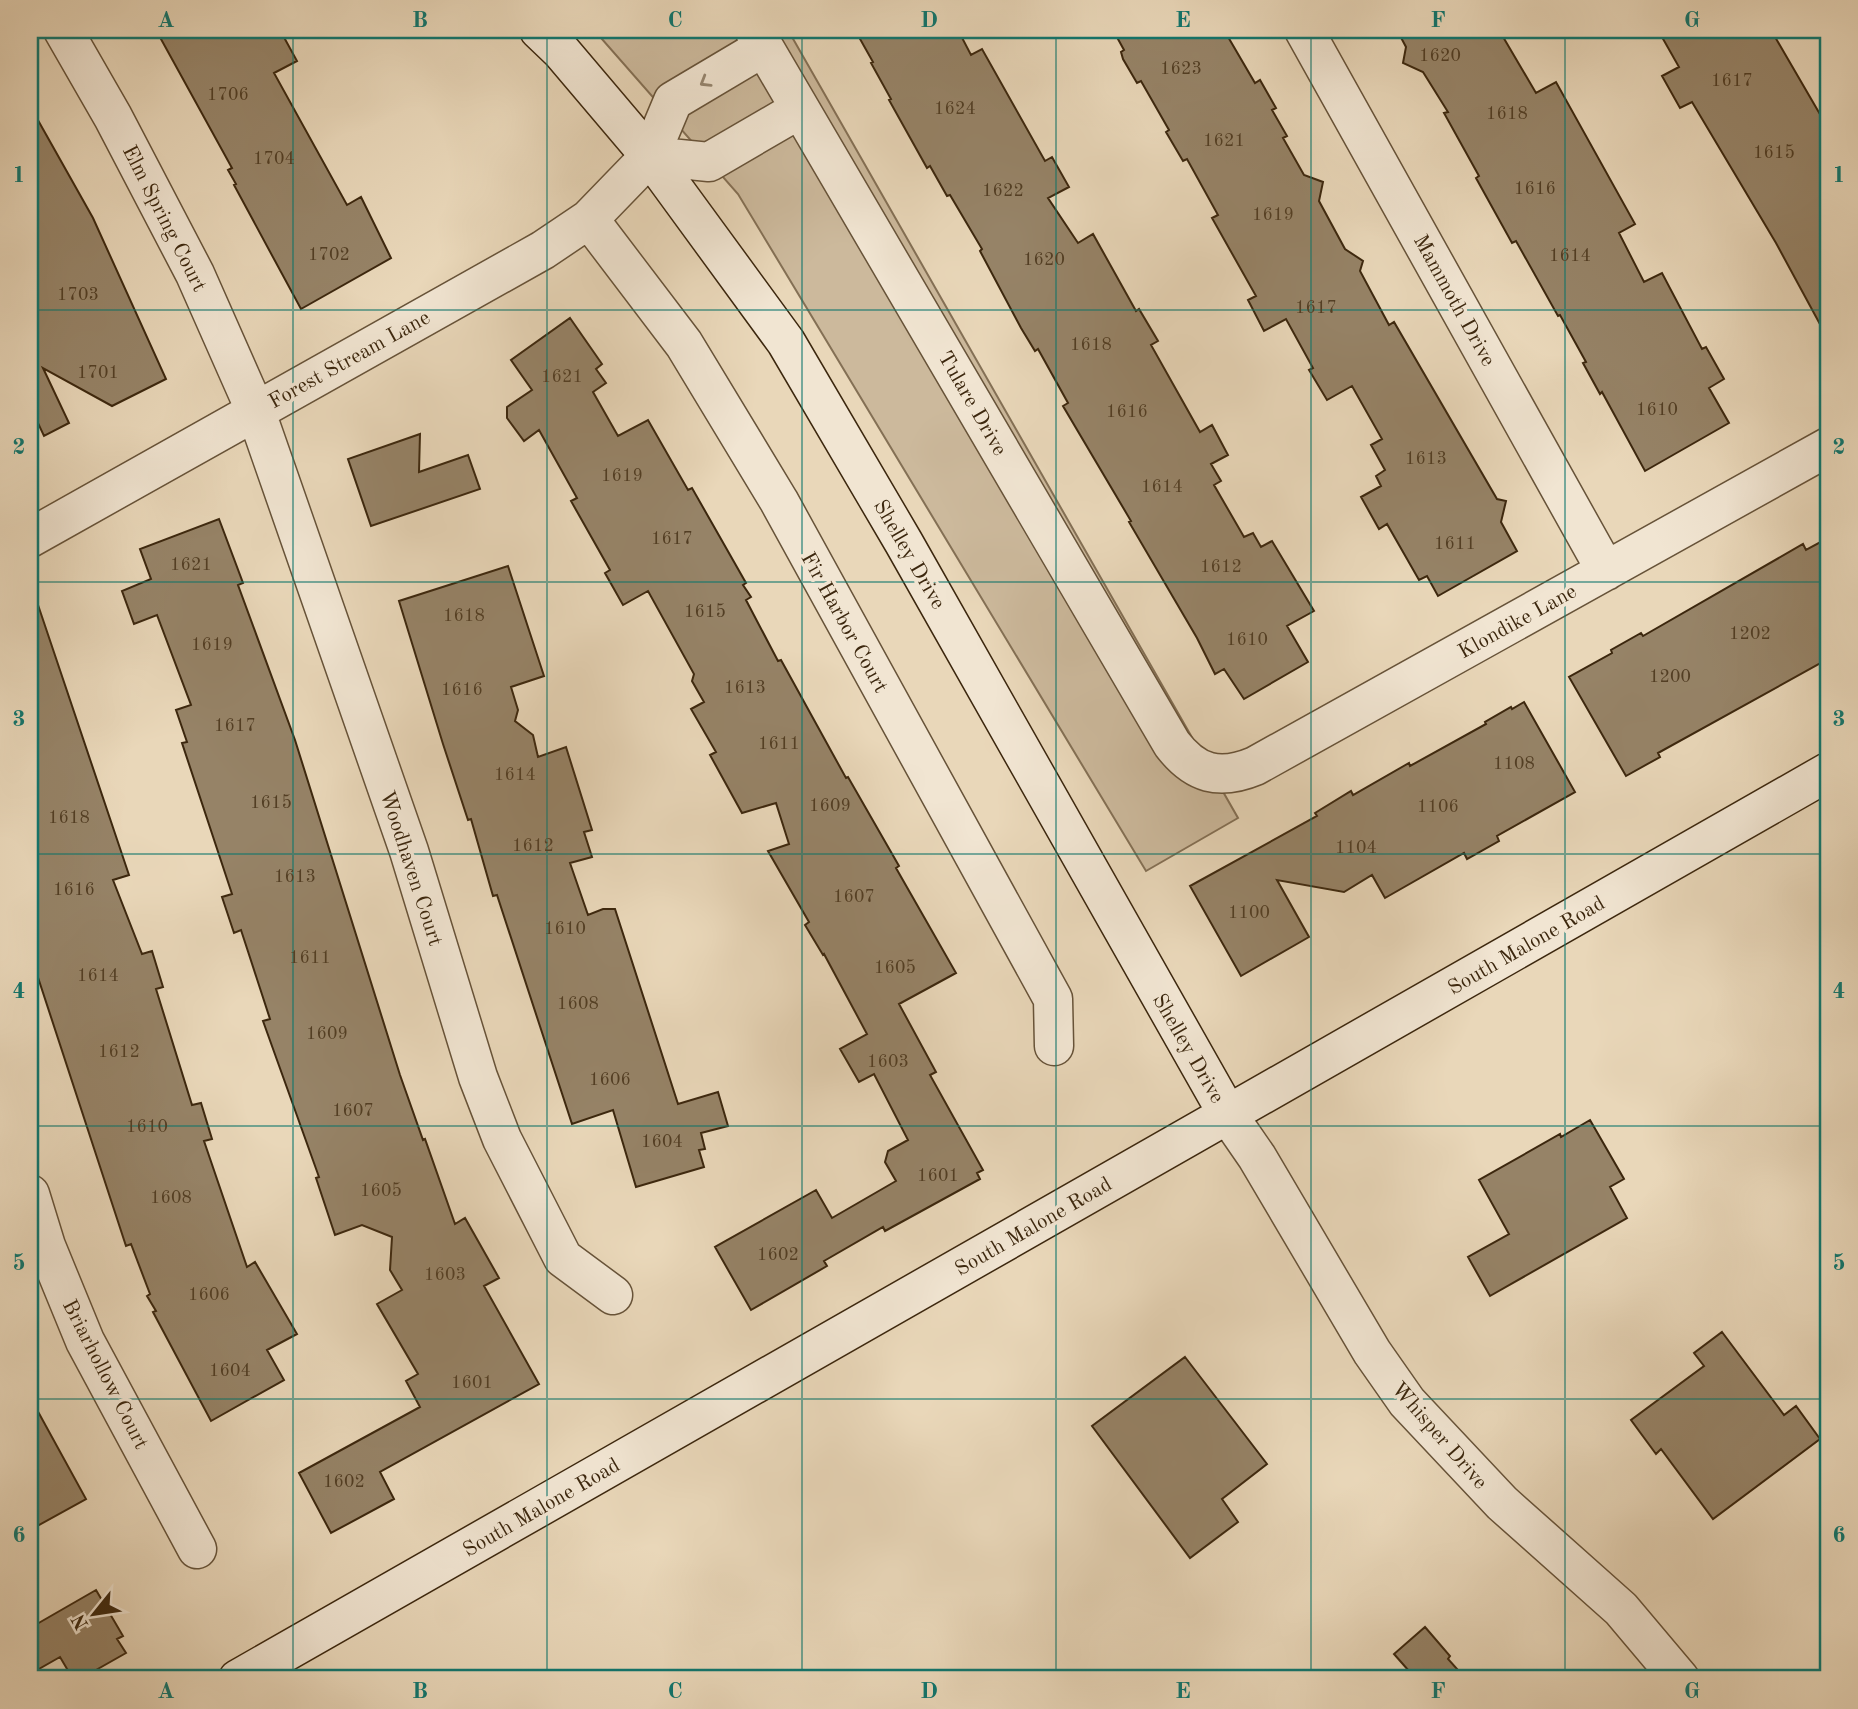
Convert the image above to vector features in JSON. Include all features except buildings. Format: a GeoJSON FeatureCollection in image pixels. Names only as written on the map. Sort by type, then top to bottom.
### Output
{"type":"FeatureCollection","features":[{"type":"Feature","properties":{"kind":"street","name":"Elm Spring Court"},"geometry":{"type":"LineString","coordinates":[[63,30],[113,117],[195,274],[256,412]]}},
{"type":"Feature","properties":{"kind":"street","name":"Shelley Drive"},"geometry":{"type":"LineString","coordinates":[[539,30],[561,51],[650,156],[786,342],[904,543],[1228,1115]]}},
{"type":"Feature","properties":{"kind":"street","name":"Mammoth Drive"},"geometry":{"type":"LineString","coordinates":[[1304,30],[1606,571]]}},
{"type":"Feature","properties":{"kind":"street","name":"Forest Stream Lane"},"geometry":{"type":"LineString","coordinates":[[30,538],[543,250],[589,219],[650,156],[673,101],[759,38]]}},
{"type":"Feature","properties":{"kind":"street","name":"Tulare Drive"},"geometry":{"type":"LineString","coordinates":[[759,38],[1172,744],[1184,759],[1200,769]]}},
{"type":"Feature","properties":{"kind":"street"},"geometry":{"type":"LineString","coordinates":[[650,156],[709,162],[800,109]]}},
{"type":"Feature","properties":{"kind":"street","name":"Fir Harbor Court"},"geometry":{"type":"LineString","coordinates":[[589,219],[684,344],[779,501],[1053,999],[1054,1046]]}},
{"type":"Feature","properties":{"kind":"street","name":"Woodhaven Court"},"geometry":{"type":"LineString","coordinates":[[256,412],[409,851],[478,1077],[502,1139],[563,1258],[613,1295]]}},
{"type":"Feature","properties":{"kind":"street","name":"Klondike Lane"},"geometry":{"type":"LineString","coordinates":[[1200,769],[1218,774],[1237,773],[1255,766],[1828,447]]}},
{"type":"Feature","properties":{"kind":"street","name":"South Malone Road"},"geometry":{"type":"LineString","coordinates":[[238,1679],[1828,772]]}},
{"type":"Feature","properties":{"kind":"street","name":"Whisper Drive"},"geometry":{"type":"LineString","coordinates":[[1228,1115],[1257,1157],[1372,1352],[1407,1402],[1502,1503],[1621,1609],[1680,1679]]}},
{"type":"Feature","properties":{"kind":"street","name":"Briarhollow Court"},"geometry":{"type":"LineString","coordinates":[[30,1194],[46,1246],[85,1341],[197,1549]]}},
{"type":"Feature","properties":{"kind":"shaded area"},"geometry":{"type":"Polygon","coordinates":[[[594,30],[788,30],[1238,818],[1146,871],[738,194],[594,30]]]}}]}
